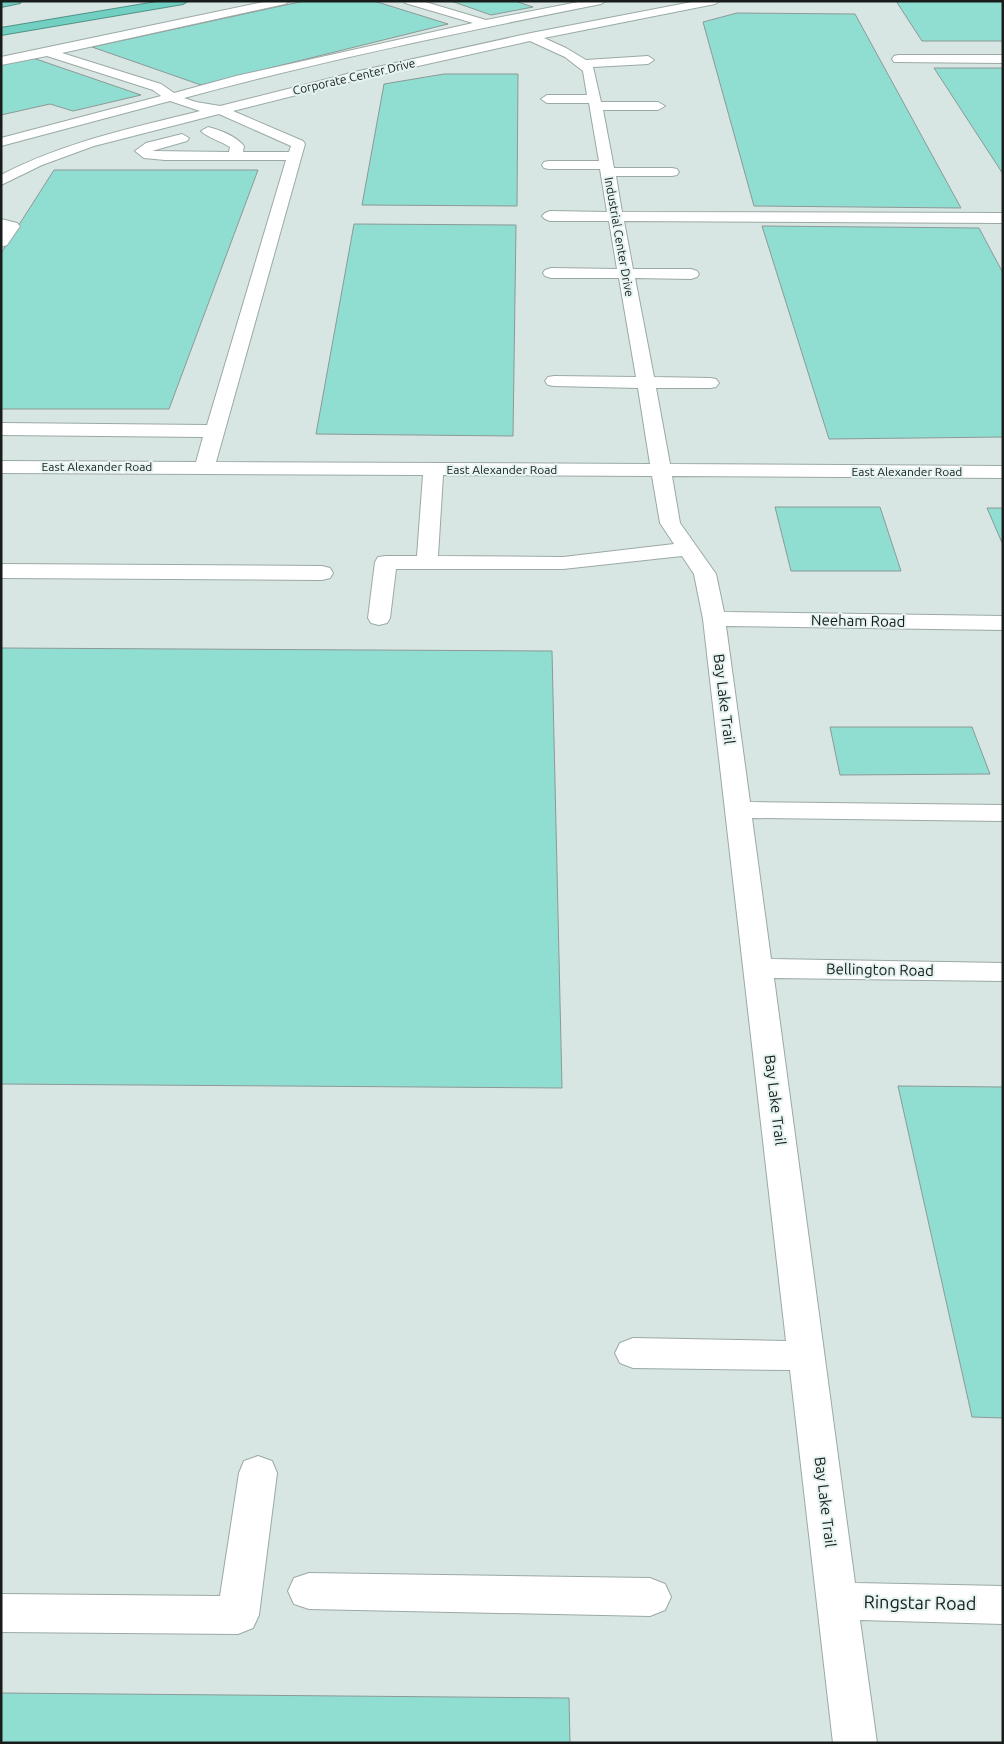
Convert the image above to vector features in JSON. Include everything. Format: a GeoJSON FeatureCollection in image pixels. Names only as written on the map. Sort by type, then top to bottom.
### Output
{"type":"FeatureCollection","features":[{"type":"Feature","properties":{"kind":"highway"},"geometry":{"type":"LineString","coordinates":[[1,27],[128,1]]}},
{"type":"Feature","properties":{"kind":"highway"},"geometry":{"type":"LineString","coordinates":[[1,32],[183,1]]}},
{"type":"Feature","properties":{"kind":"highway"},"geometry":{"type":"LineString","coordinates":[[1,4],[18,6]]}},
{"type":"Feature","properties":{"kind":"highway"},"geometry":{"type":"LineString","coordinates":[[1,15],[18,6]]}},
{"type":"Feature","properties":{"kind":"street"},"geometry":{"type":"LineString","coordinates":[[1,61],[285,1]]}},
{"type":"Feature","properties":{"kind":"street"},"geometry":{"type":"LineString","coordinates":[[409,1],[479,22],[503,24],[563,50],[583,64],[648,60]]}},
{"type":"Feature","properties":{"kind":"street"},"geometry":{"type":"LineString","coordinates":[[1,142],[236,80],[488,23],[601,1]]}},
{"type":"Feature","properties":{"kind":"street","name":"Corporate Center Drive"},"geometry":{"type":"LineString","coordinates":[[1,181],[27,167],[89,143],[359,75],[534,37],[715,1]]}},
{"type":"Feature","properties":{"kind":"street"},"geometry":{"type":"LineString","coordinates":[[48,52],[157,87],[173,98],[193,106],[220,110],[298,144],[204,468]]}},
{"type":"Feature","properties":{"kind":"street"},"geometry":{"type":"LineString","coordinates":[[898,59],[1003,59]]}},
{"type":"Feature","properties":{"kind":"street","name":"Industrial Center Drive"},"geometry":{"type":"LineString","coordinates":[[583,64],[589,70],[646,382],[660,470]]}},
{"type":"Feature","properties":{"kind":"street"},"geometry":{"type":"LineString","coordinates":[[547,99],[658,106]]}},
{"type":"Feature","properties":{"kind":"street"},"geometry":{"type":"LineString","coordinates":[[246,121],[150,146],[142,151],[149,155],[165,156],[295,156]]}},
{"type":"Feature","properties":{"kind":"street"},"geometry":{"type":"LineString","coordinates":[[208,131],[237,146],[235,156]]}},
{"type":"Feature","properties":{"kind":"street"},"geometry":{"type":"LineString","coordinates":[[1,164],[27,167]]}},
{"type":"Feature","properties":{"kind":"street"},"geometry":{"type":"LineString","coordinates":[[548,165],[672,172]]}},
{"type":"Feature","properties":{"kind":"street"},"geometry":{"type":"LineString","coordinates":[[550,216],[1003,218]]}},
{"type":"Feature","properties":{"kind":"street"},"geometry":{"type":"LineString","coordinates":[[1,224],[12,226],[1,242]]}},
{"type":"Feature","properties":{"kind":"street"},"geometry":{"type":"LineString","coordinates":[[551,273],[691,274]]}},
{"type":"Feature","properties":{"kind":"street"},"geometry":{"type":"LineString","coordinates":[[554,381],[710,383]]}},
{"type":"Feature","properties":{"kind":"street"},"geometry":{"type":"LineString","coordinates":[[1,429],[215,431]]}},
{"type":"Feature","properties":{"kind":"street","name":"East Alexander Road"},"geometry":{"type":"LineString","coordinates":[[1,467],[1003,472]]}},
{"type":"Feature","properties":{"kind":"street"},"geometry":{"type":"LineString","coordinates":[[427,562],[433,469]]}},
{"type":"Feature","properties":{"kind":"street","name":"Bay Lake Trail"},"geometry":{"type":"LineString","coordinates":[[660,470],[670,523],[705,574],[714,619],[855,1743]]}},
{"type":"Feature","properties":{"kind":"street"},"geometry":{"type":"LineString","coordinates":[[379,618],[386,562],[563,563],[688,549]]}},
{"type":"Feature","properties":{"kind":"street"},"geometry":{"type":"LineString","coordinates":[[1,571],[322,573]]}},
{"type":"Feature","properties":{"kind":"street","name":"Neeham Road"},"geometry":{"type":"LineString","coordinates":[[714,619],[1003,623]]}},
{"type":"Feature","properties":{"kind":"street"},"geometry":{"type":"LineString","coordinates":[[738,810],[1003,813]]}},
{"type":"Feature","properties":{"kind":"street","name":"Bellington Road"},"geometry":{"type":"LineString","coordinates":[[758,968],[1003,972]]}},
{"type":"Feature","properties":{"kind":"street"},"geometry":{"type":"LineString","coordinates":[[633,1353],[806,1356]]}},
{"type":"Feature","properties":{"kind":"street"},"geometry":{"type":"LineString","coordinates":[[1,1613],[238,1616],[258,1473]]}},
{"type":"Feature","properties":{"kind":"street"},"geometry":{"type":"LineString","coordinates":[[309,1591],[650,1597]]}},
{"type":"Feature","properties":{"kind":"street","name":"Ringstar Road"},"geometry":{"type":"LineString","coordinates":[[837,1601],[1003,1605]]}},
{"type":"Feature","properties":{"kind":"building"},"geometry":{"type":"Polygon","coordinates":[[[304,1],[374,1],[448,24],[201,85],[92,47],[304,1]]]}},
{"type":"Feature","properties":{"kind":"building"},"geometry":{"type":"Polygon","coordinates":[[[451,1],[515,1],[533,7],[491,15],[451,1]]]}},
{"type":"Feature","properties":{"kind":"building"},"geometry":{"type":"Polygon","coordinates":[[[896,1],[1003,1],[1003,41],[922,41],[896,1]]]}},
{"type":"Feature","properties":{"kind":"building"},"geometry":{"type":"Polygon","coordinates":[[[737,13],[855,14],[961,208],[754,206],[703,22],[737,13]]]}},
{"type":"Feature","properties":{"kind":"building"},"geometry":{"type":"Polygon","coordinates":[[[33,58],[141,95],[73,111],[50,104],[1,115],[1,65],[33,58]]]}},
{"type":"Feature","properties":{"kind":"building"},"geometry":{"type":"Polygon","coordinates":[[[934,68],[1003,68],[1003,174],[934,68]]]}},
{"type":"Feature","properties":{"kind":"building"},"geometry":{"type":"Polygon","coordinates":[[[444,74],[518,74],[517,206],[362,205],[384,84],[444,74]]]}},
{"type":"Feature","properties":{"kind":"building"},"geometry":{"type":"Polygon","coordinates":[[[54,170],[258,170],[169,409],[1,409],[1,253],[54,170]]]}},
{"type":"Feature","properties":{"kind":"building"},"geometry":{"type":"Polygon","coordinates":[[[354,224],[516,225],[513,436],[316,434],[354,224]]]}},
{"type":"Feature","properties":{"kind":"building"},"geometry":{"type":"Polygon","coordinates":[[[762,226],[979,228],[1003,273],[1003,437],[829,439],[762,226]]]}},
{"type":"Feature","properties":{"kind":"building"},"geometry":{"type":"Polygon","coordinates":[[[775,507],[880,507],[901,571],[791,571],[775,507]]]}},
{"type":"Feature","properties":{"kind":"building"},"geometry":{"type":"Polygon","coordinates":[[[987,508],[1003,508],[1003,545],[987,508]]]}},
{"type":"Feature","properties":{"kind":"building"},"geometry":{"type":"Polygon","coordinates":[[[1,648],[552,651],[562,1088],[1,1084],[1,648]]]}},
{"type":"Feature","properties":{"kind":"building"},"geometry":{"type":"Polygon","coordinates":[[[830,727],[972,727],[990,774],[840,775],[830,727]]]}},
{"type":"Feature","properties":{"kind":"building"},"geometry":{"type":"Polygon","coordinates":[[[898,1086],[1003,1087],[1003,1418],[972,1417],[898,1086]]]}},
{"type":"Feature","properties":{"kind":"building"},"geometry":{"type":"Polygon","coordinates":[[[1,1693],[569,1698],[570,1743],[1,1743],[1,1693]]]}}]}
